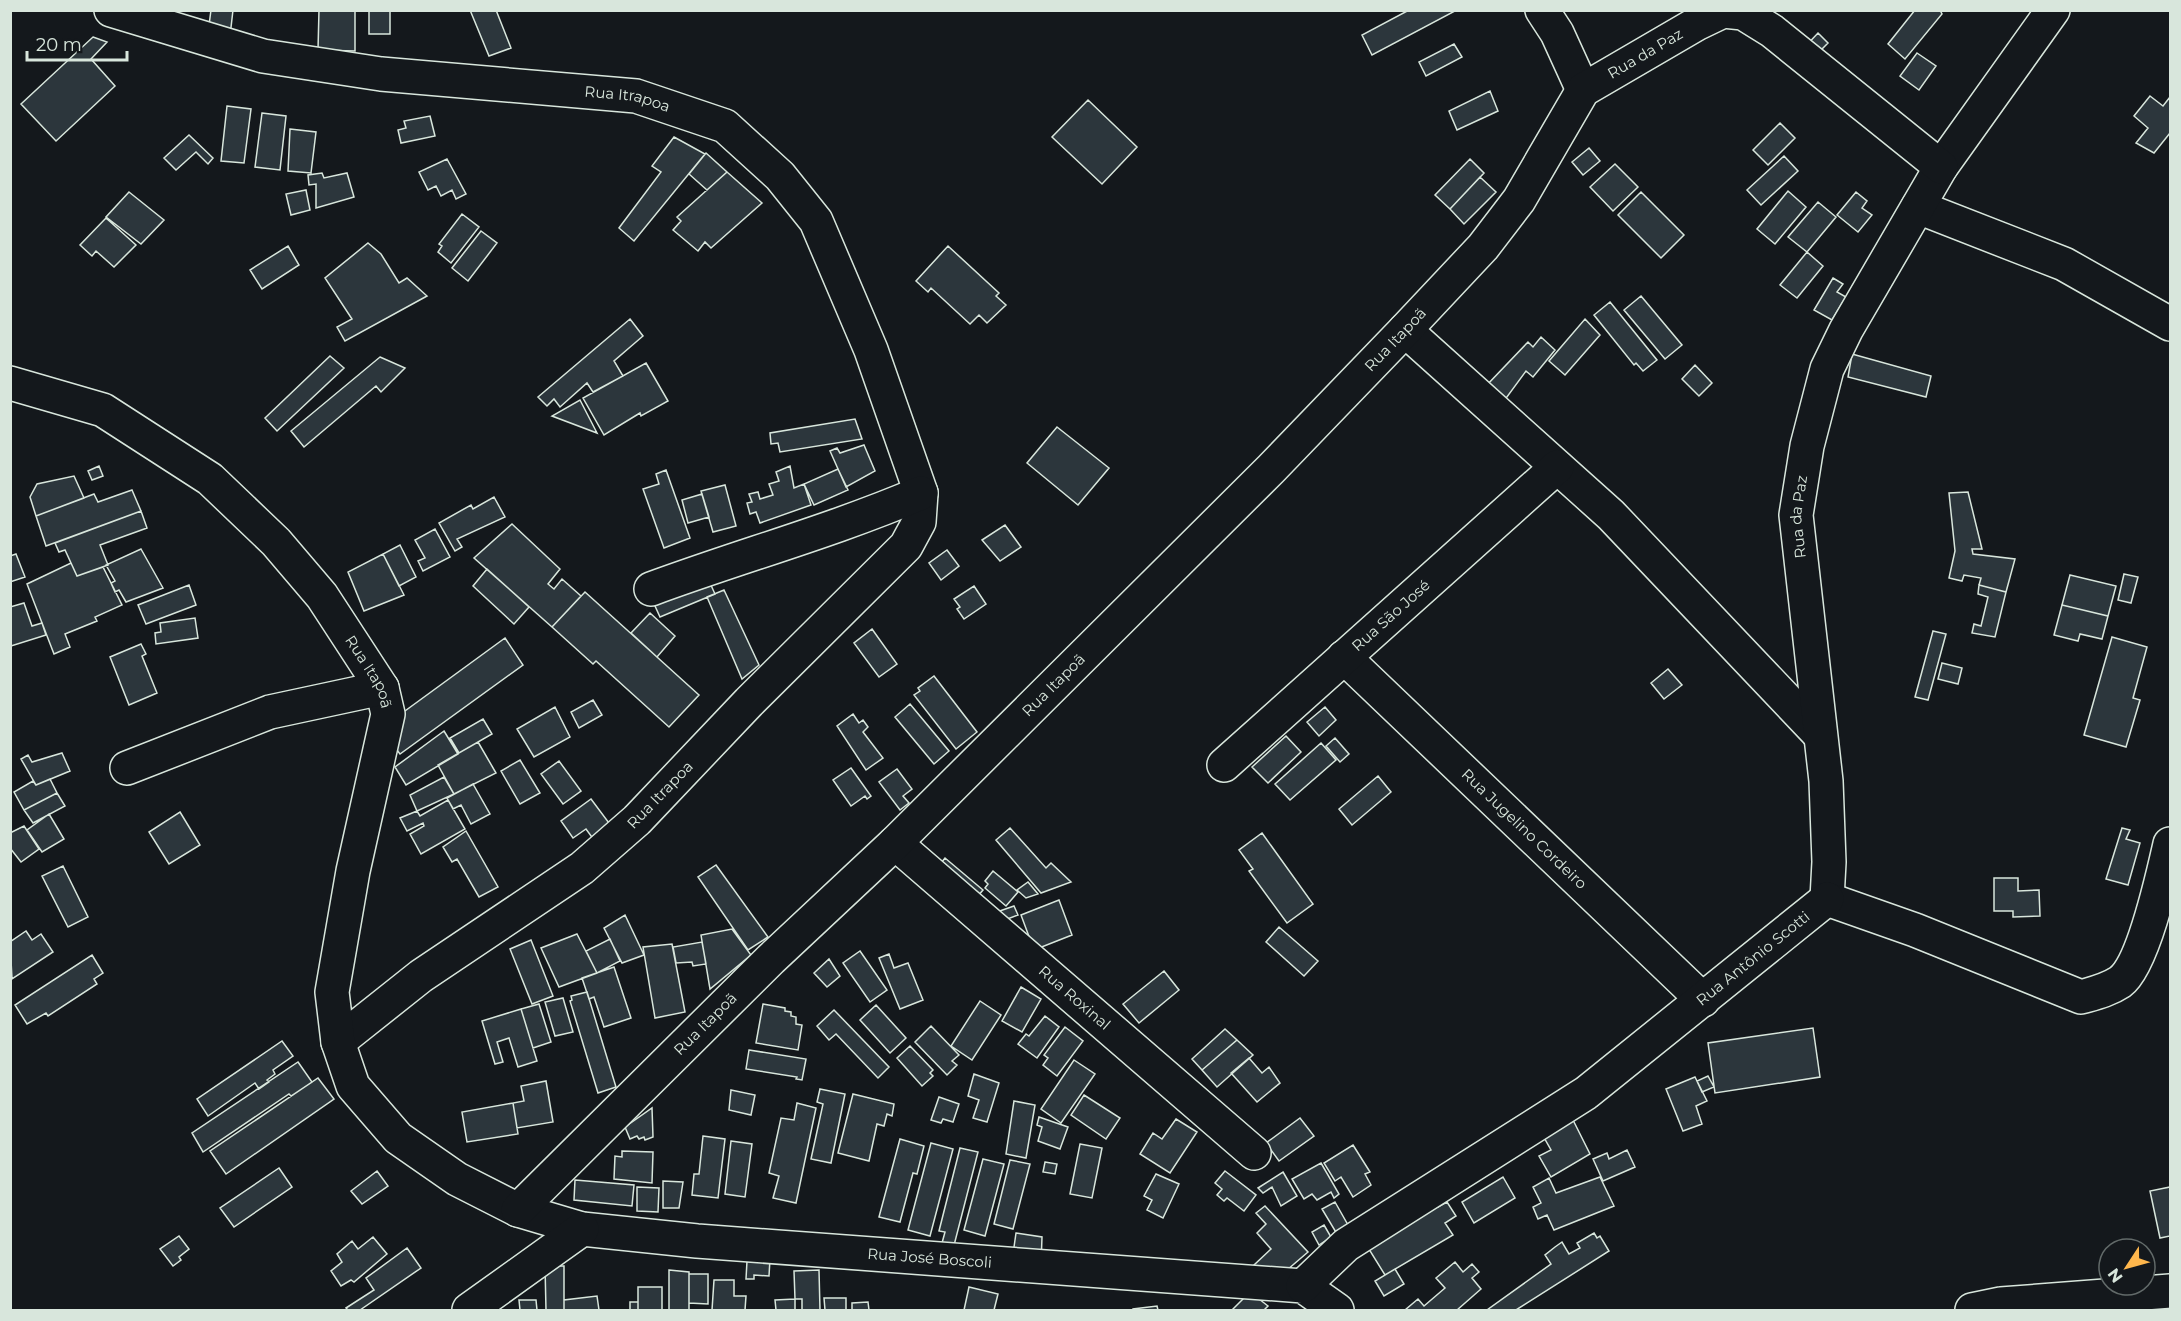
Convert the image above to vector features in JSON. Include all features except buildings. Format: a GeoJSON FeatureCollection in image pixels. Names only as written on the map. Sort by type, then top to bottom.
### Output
{"type":"FeatureCollection","features":[{"type":"Feature","properties":{"kind":"street","name":"Rua Itrapoa"},"geometry":{"type":"LineString","coordinates":[[111,10],[263,56],[381,74],[636,96],[725,126],[780,176],[816,221],[871,350],[921,494],[919,522],[906,546],[748,702],[637,820],[582,868],[421,976],[338,1042]]}},
{"type":"Feature","properties":{"kind":"street"},"geometry":{"type":"LineString","coordinates":[[1542,10],[1557,33],[1583,90]]}},
{"type":"Feature","properties":{"kind":"street","name":"Rua da Paz"},"geometry":{"type":"LineString","coordinates":[[1827,899],[1829,862],[1826,781],[1796,515],[1807,446],[1827,369],[1846,330],[1941,167],[2054,10]]}},
{"type":"Feature","properties":{"kind":"street","name":"Rua da Paz"},"geometry":{"type":"LineString","coordinates":[[1583,90],[1698,22],[1723,11],[1743,13],[1772,31],[1941,167]]}},
{"type":"Feature","properties":{"kind":"street","name":"Rua Itapoã"},"geometry":{"type":"LineString","coordinates":[[10,382],[103,410],[210,479],[276,542],[322,596],[382,688],[388,714],[353,871],[332,993],[338,1042],[353,1086],[398,1138],[457,1179],[518,1210],[771,959],[895,843],[1271,469],[1405,330],[1483,247],[1519,200],[1583,90]]}},
{"type":"Feature","properties":{"kind":"street"},"geometry":{"type":"LineString","coordinates":[[1918,207],[2064,264],[2170,324]]}},
{"type":"Feature","properties":{"kind":"street"},"geometry":{"type":"LineString","coordinates":[[1405,330],[1611,514],[1820,735]]}},
{"type":"Feature","properties":{"kind":"street","name":"Rua São José"},"geometry":{"type":"LineString","coordinates":[[1224,765],[1557,467]]}},
{"type":"Feature","properties":{"kind":"street"},"geometry":{"type":"LineString","coordinates":[[651,589],[732,559],[854,522],[921,494]]}},
{"type":"Feature","properties":{"kind":"street","name":"Rua Jugelino Cordeiro"},"geometry":{"type":"LineString","coordinates":[[1344,657],[1703,1000]]}},
{"type":"Feature","properties":{"kind":"street"},"geometry":{"type":"LineString","coordinates":[[128,768],[270,712],[382,688]]}},
{"type":"Feature","properties":{"kind":"street","name":"Rua Roxinal"},"geometry":{"type":"LineString","coordinates":[[895,843],[1254,1153]]}},
{"type":"Feature","properties":{"kind":"street"},"geometry":{"type":"LineString","coordinates":[[1827,899],[1915,930],[2081,997],[2104,991],[2121,981],[2136,962],[2170,844]]}},
{"type":"Feature","properties":{"kind":"street","name":"Rua Antônio Scotti"},"geometry":{"type":"LineString","coordinates":[[1303,1286],[1346,1245],[1586,1093],[1827,899]]}},
{"type":"Feature","properties":{"kind":"street","name":"Rua José Boscoli"},"geometry":{"type":"LineString","coordinates":[[518,1210],[582,1229],[697,1241],[1303,1286]]}},
{"type":"Feature","properties":{"kind":"street"},"geometry":{"type":"LineString","coordinates":[[469,1311],[582,1229]]}},
{"type":"Feature","properties":{"kind":"street"},"geometry":{"type":"LineString","coordinates":[[1303,1286],[1337,1311]]}},
{"type":"Feature","properties":{"kind":"street"},"geometry":{"type":"LineString","coordinates":[[1971,1311],[2001,1304],[2170,1291]]}}]}
